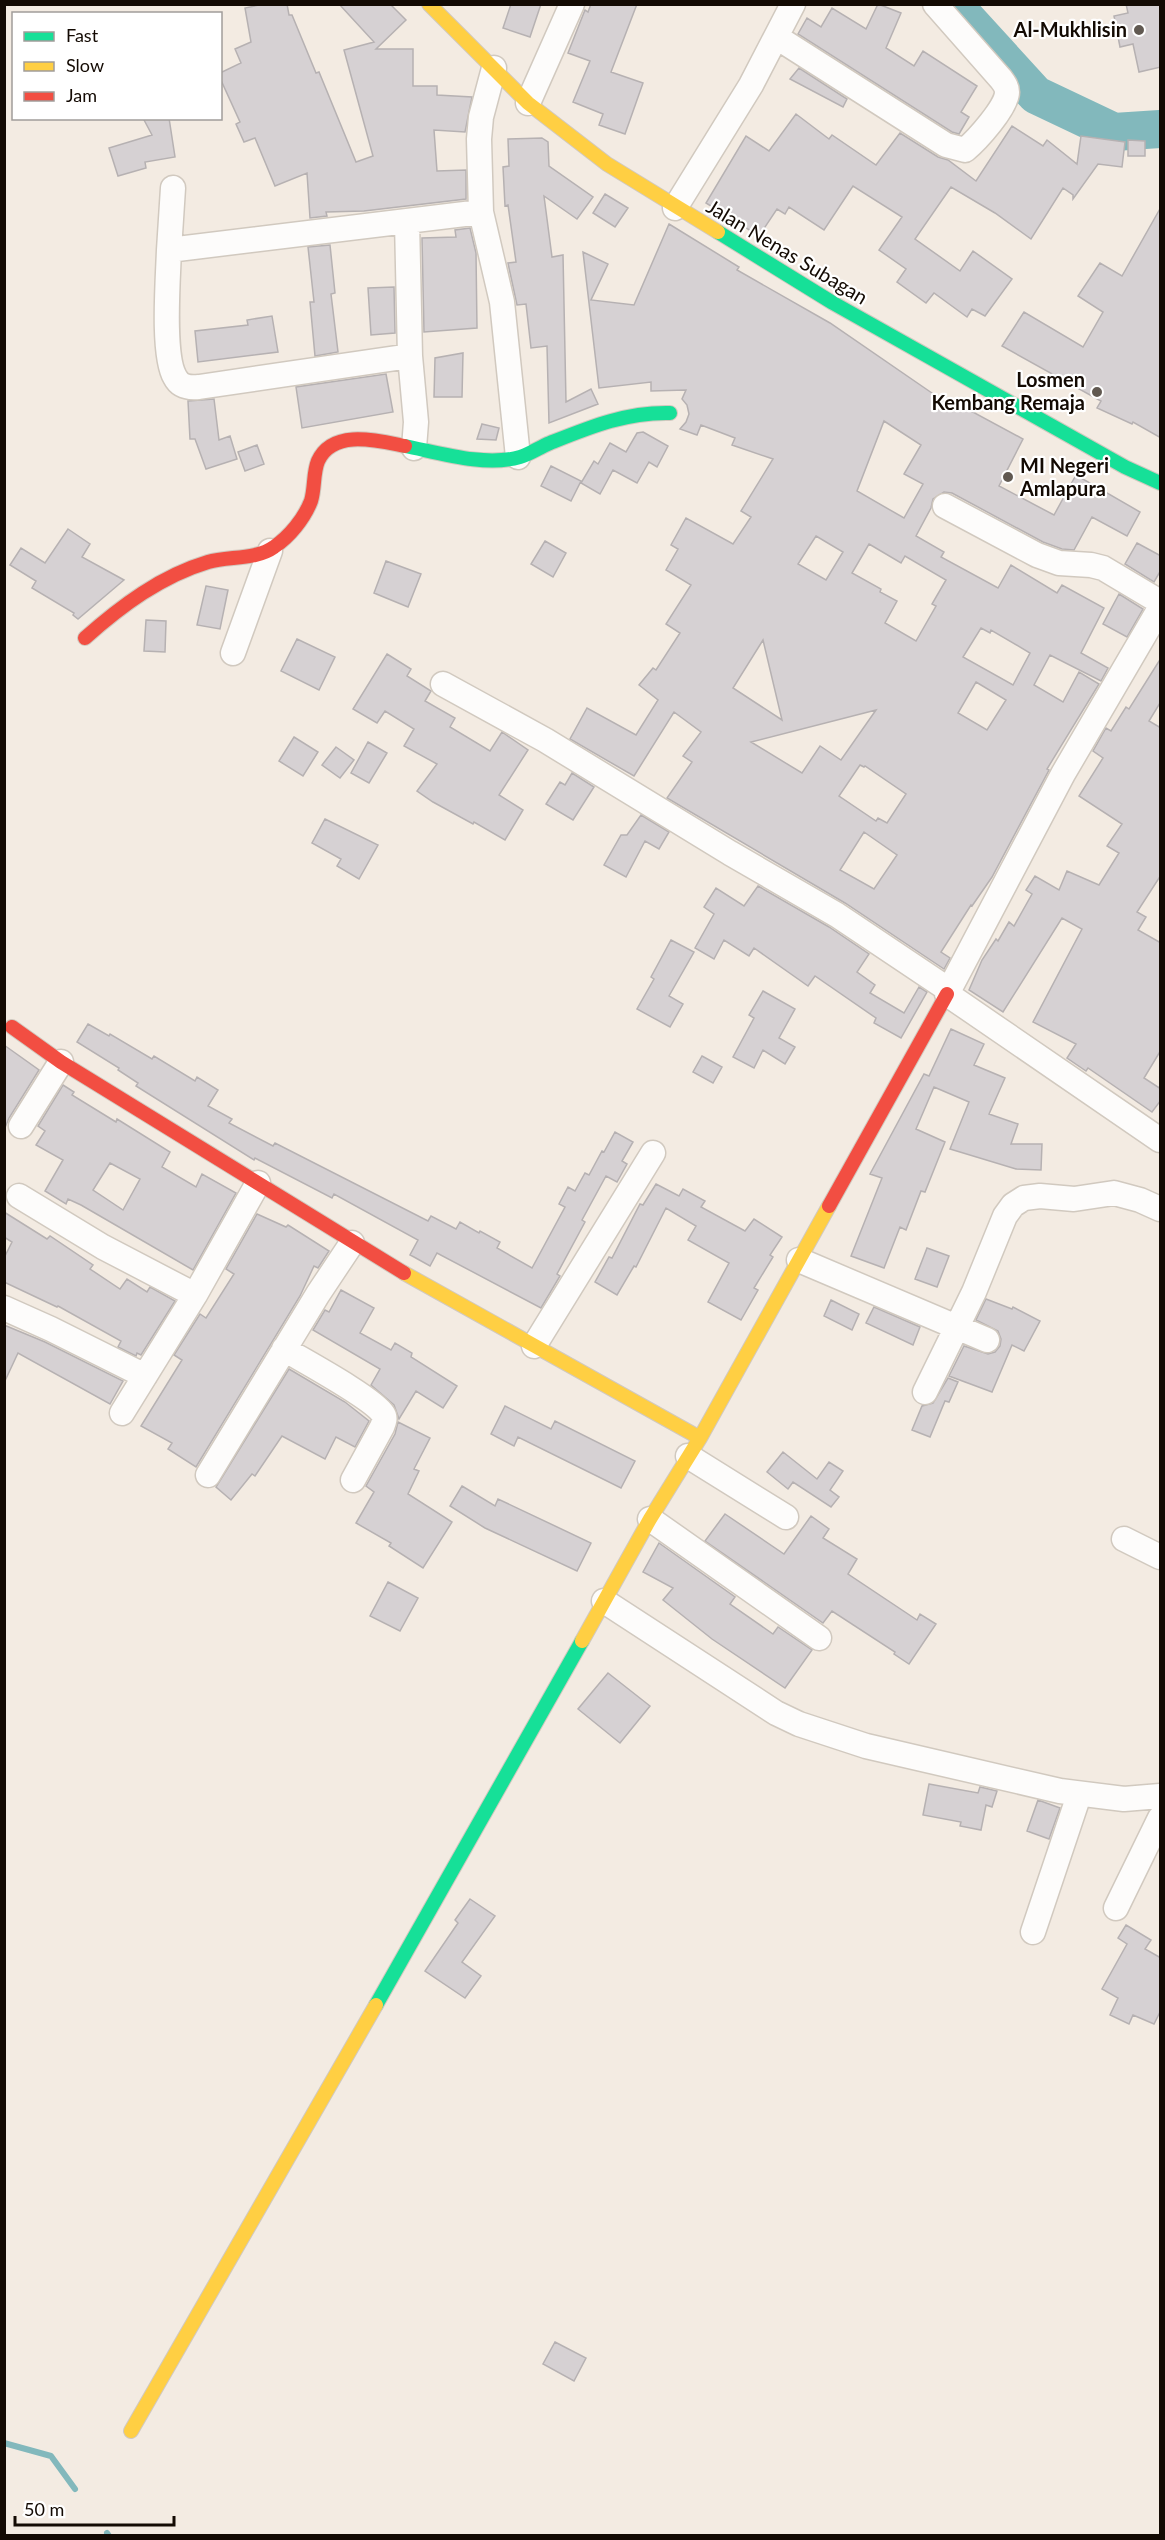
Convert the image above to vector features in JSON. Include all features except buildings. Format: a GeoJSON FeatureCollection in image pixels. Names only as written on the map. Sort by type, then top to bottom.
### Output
{"type":"FeatureCollection","features":[{"type":"Feature","properties":{"kind":"street","name":"Jalan Nenas Subagan"},"geometry":{"type":"LineString","coordinates":[[429,4],[528,103],[607,164],[675,208],[833,303],[1125,467],[1161,483]]}},
{"type":"Feature","properties":{"kind":"street"},"geometry":{"type":"LineString","coordinates":[[528,103],[572,4]]}},
{"type":"Feature","properties":{"kind":"street"},"geometry":{"type":"LineString","coordinates":[[675,208],[778,38],[793,4]]}},
{"type":"Feature","properties":{"kind":"street"},"geometry":{"type":"LineString","coordinates":[[778,38],[946,145],[965,150],[975,141],[996,113],[1006,97],[1007,88],[1002,78],[935,4]]}},
{"type":"Feature","properties":{"kind":"street"},"geometry":{"type":"LineString","coordinates":[[494,68],[480,117],[481,212],[502,302],[518,457]]}},
{"type":"Feature","properties":{"kind":"street"},"geometry":{"type":"LineString","coordinates":[[172,188],[168,250],[168,340],[171,369],[180,384],[189,388],[199,387],[410,356]]}},
{"type":"Feature","properties":{"kind":"street"},"geometry":{"type":"LineString","coordinates":[[168,250],[481,212]]}},
{"type":"Feature","properties":{"kind":"street"},"geometry":{"type":"LineString","coordinates":[[407,221],[410,356],[416,422],[414,448]]}},
{"type":"Feature","properties":{"kind":"street"},"geometry":{"type":"LineString","coordinates":[[86,638],[103,621],[165,581],[217,559],[270,551],[285,539],[301,520],[310,504],[318,459],[332,446],[355,438],[481,458],[518,457],[599,422],[652,411],[670,412]]}},
{"type":"Feature","properties":{"kind":"street"},"geometry":{"type":"LineString","coordinates":[[131,2430],[481,1821],[650,1520],[694,1447],[948,992],[1063,774],[1160,609],[1103,568],[1085,564],[1059,563],[1037,555],[945,506]]}},
{"type":"Feature","properties":{"kind":"street"},"geometry":{"type":"LineString","coordinates":[[233,653],[270,551]]}},
{"type":"Feature","properties":{"kind":"street"},"geometry":{"type":"LineString","coordinates":[[443,684],[545,740],[730,853],[837,915],[1161,1140]]}},
{"type":"Feature","properties":{"kind":"street"},"geometry":{"type":"LineString","coordinates":[[12,1028],[61,1062],[352,1243],[534,1346],[694,1447],[786,1517]]}},
{"type":"Feature","properties":{"kind":"street"},"geometry":{"type":"LineString","coordinates":[[21,1126],[61,1062]]}},
{"type":"Feature","properties":{"kind":"street"},"geometry":{"type":"LineString","coordinates":[[534,1346],[653,1152]]}},
{"type":"Feature","properties":{"kind":"street"},"geometry":{"type":"LineString","coordinates":[[123,1413],[195,1295],[258,1183]]}},
{"type":"Feature","properties":{"kind":"street"},"geometry":{"type":"LineString","coordinates":[[925,1392],[974,1292],[1005,1216],[1013,1205],[1024,1198],[1040,1196],[1074,1198],[1114,1193],[1161,1209]]}},
{"type":"Feature","properties":{"kind":"street"},"geometry":{"type":"LineString","coordinates":[[19,1196],[103,1247],[195,1295]]}},
{"type":"Feature","properties":{"kind":"street"},"geometry":{"type":"LineString","coordinates":[[208,1475],[284,1349],[352,1243]]}},
{"type":"Feature","properties":{"kind":"street"},"geometry":{"type":"LineString","coordinates":[[799,1260],[987,1341]]}},
{"type":"Feature","properties":{"kind":"street"},"geometry":{"type":"LineString","coordinates":[[4,1308],[145,1376]]}},
{"type":"Feature","properties":{"kind":"street"},"geometry":{"type":"LineString","coordinates":[[284,1349],[371,1403],[384,1414],[382,1427],[353,1480]]}},
{"type":"Feature","properties":{"kind":"street"},"geometry":{"type":"LineString","coordinates":[[650,1520],[819,1638]]}},
{"type":"Feature","properties":{"kind":"street"},"geometry":{"type":"LineString","coordinates":[[1124,1539],[1161,1557]]}},
{"type":"Feature","properties":{"kind":"street"},"geometry":{"type":"LineString","coordinates":[[604,1601],[776,1713],[799,1724],[866,1746],[1079,1795],[1124,1799],[1161,1796]]}},
{"type":"Feature","properties":{"kind":"street"},"geometry":{"type":"LineString","coordinates":[[1033,1932],[1079,1795]]}},
{"type":"Feature","properties":{"kind":"street"},"geometry":{"type":"LineString","coordinates":[[1116,1908],[1161,1818]]}},
{"type":"Feature","properties":{"kind":"waterway"},"geometry":{"type":"LineString","coordinates":[[953,4],[1036,95],[1114,132],[1160,129]]}},
{"type":"Feature","properties":{"kind":"waterway"},"geometry":{"type":"LineString","coordinates":[[4,2443],[51,2456],[75,2489]]}},
{"type":"Feature","properties":{"kind":"traffic: fast"},"geometry":{"type":"LineString","coordinates":[[718,232],[833,303],[1125,467],[1160,483]]}},
{"type":"Feature","properties":{"kind":"traffic: fast"},"geometry":{"type":"LineString","coordinates":[[405,446],[462,458],[506,460],[524,456],[579,431],[608,422],[638,415],[670,413]]}},
{"type":"Feature","properties":{"kind":"traffic: fast"},"geometry":{"type":"LineString","coordinates":[[376,2005],[582,1641]]}},
{"type":"Feature","properties":{"kind":"traffic: slow"},"geometry":{"type":"LineString","coordinates":[[429,4],[528,103],[607,164],[718,232]]}},
{"type":"Feature","properties":{"kind":"traffic: slow"},"geometry":{"type":"LineString","coordinates":[[582,1641],[650,1519],[700,1438],[829,1206]]}},
{"type":"Feature","properties":{"kind":"traffic: slow"},"geometry":{"type":"LineString","coordinates":[[404,1273],[700,1438]]}},
{"type":"Feature","properties":{"kind":"traffic: slow"},"geometry":{"type":"LineString","coordinates":[[131,2431],[376,2005]]}},
{"type":"Feature","properties":{"kind":"traffic: jam"},"geometry":{"type":"LineString","coordinates":[[85,638],[142,593],[174,575],[216,560],[259,554],[280,543],[304,514],[311,501],[318,461],[334,444],[357,439],[405,446]]}},
{"type":"Feature","properties":{"kind":"traffic: jam"},"geometry":{"type":"LineString","coordinates":[[829,1206],[947,994]]}},
{"type":"Feature","properties":{"kind":"traffic: jam"},"geometry":{"type":"LineString","coordinates":[[12,1027],[61,1062],[404,1273]]}},
{"type":"Feature","properties":{"kind":"place","name":"Al-Mukhlisin"},"geometry":{"type":"Point","coordinates":[1139,30]}},
{"type":"Feature","properties":{"kind":"place","name":"Losmen Kembang Remaja"},"geometry":{"type":"Point","coordinates":[1097,392]}},
{"type":"Feature","properties":{"kind":"place","name":"MI Negeri Amlapura"},"geometry":{"type":"Point","coordinates":[1008,477]}}]}
